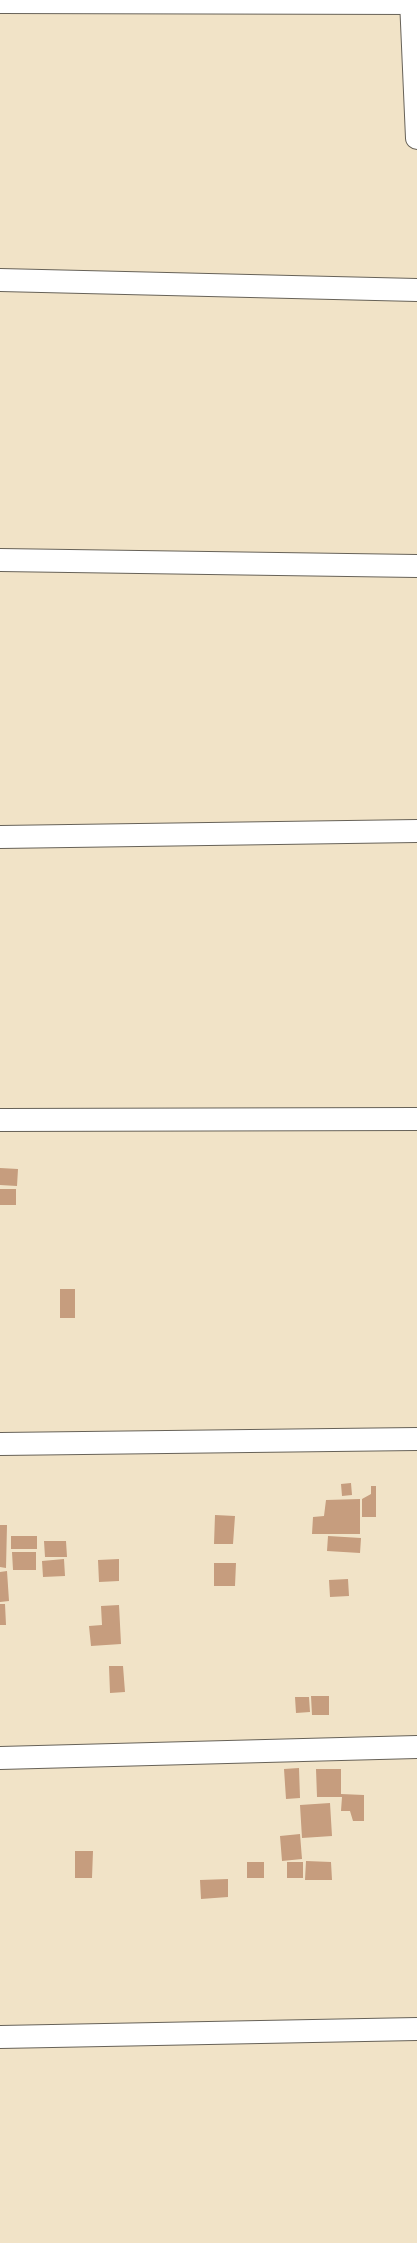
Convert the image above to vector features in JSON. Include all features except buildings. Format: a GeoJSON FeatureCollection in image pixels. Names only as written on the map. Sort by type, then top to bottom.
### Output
{"type":"FeatureCollection","features":[{"type":"Feature","properties":{"kind":"street"},"geometry":{"type":"LineString","coordinates":[[0,2],[413,2],[417,138]]}},
{"type":"Feature","properties":{"kind":"street"},"geometry":{"type":"LineString","coordinates":[[0,280],[417,290]]}},
{"type":"Feature","properties":{"kind":"street"},"geometry":{"type":"LineString","coordinates":[[0,560],[417,566]]}},
{"type":"Feature","properties":{"kind":"street"},"geometry":{"type":"LineString","coordinates":[[0,837],[417,831]]}},
{"type":"Feature","properties":{"kind":"street"},"geometry":{"type":"LineString","coordinates":[[0,1120],[417,1118]]}},
{"type":"Feature","properties":{"kind":"street"},"geometry":{"type":"LineString","coordinates":[[0,1444],[417,1439]]}},
{"type":"Feature","properties":{"kind":"street"},"geometry":{"type":"LineString","coordinates":[[0,1758],[417,1747]]}},
{"type":"Feature","properties":{"kind":"street"},"geometry":{"type":"LineString","coordinates":[[0,2036],[417,2029]]}}]}
